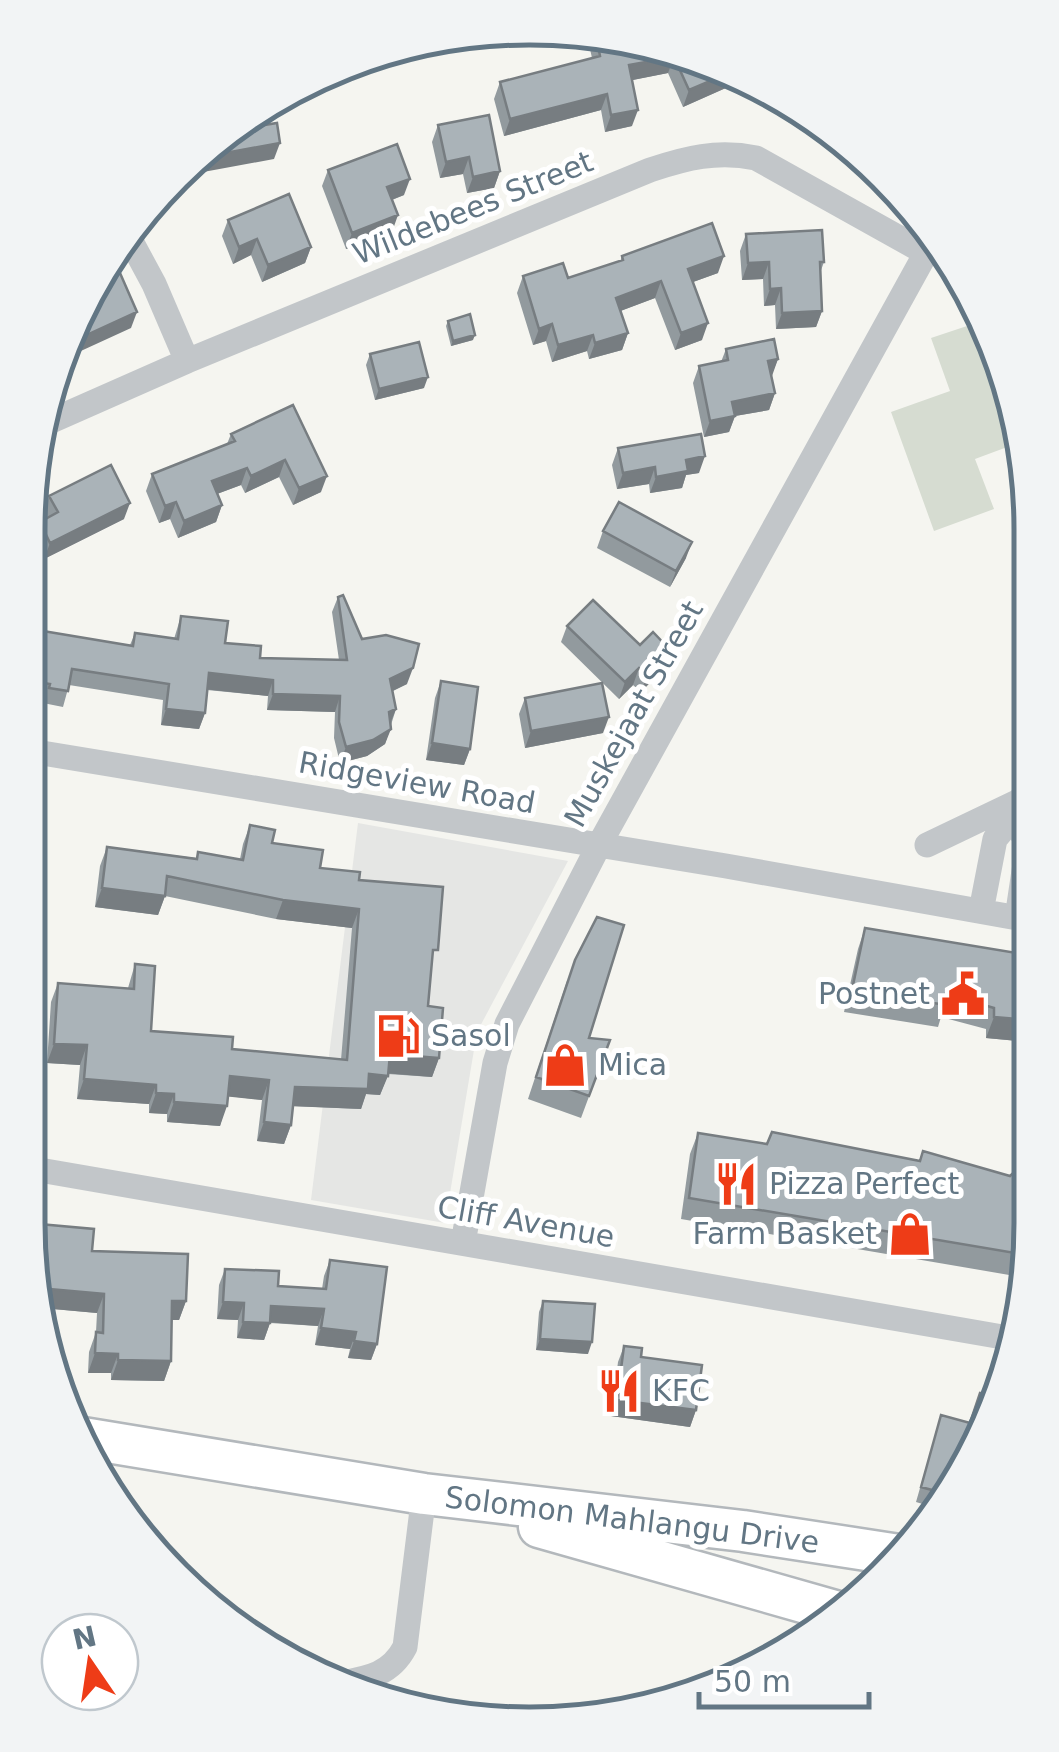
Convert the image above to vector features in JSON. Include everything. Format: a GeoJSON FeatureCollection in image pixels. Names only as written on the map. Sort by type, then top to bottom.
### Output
{"type":"FeatureCollection","features":[{"type":"Feature","properties":{"kind":"main road","name":"Solomon Mahlangu Drive"},"geometry":{"type":"LineString","coordinates":[[97,1440],[424,1494],[884,1553]]}},
{"type":"Feature","properties":{"kind":"main road","name":"Solomon Mahlangu Drive"},"geometry":{"type":"LineString","coordinates":[[424,1494],[823,1608]]}},
{"type":"Feature","properties":{"kind":"street","name":"Wildebees Street"},"geometry":{"type":"LineString","coordinates":[[59,417],[650,170],[704,155],[730,152],[756,158],[920,243]]}},
{"type":"Feature","properties":{"kind":"street"},"geometry":{"type":"LineString","coordinates":[[135,249],[187,361]]}},
{"type":"Feature","properties":{"kind":"street","name":"Muskejaat Street"},"geometry":{"type":"LineString","coordinates":[[463,1243],[495,1063],[508,1024],[598,847],[927,252]]}},
{"type":"Feature","properties":{"kind":"street","name":"Ridgeview Road"},"geometry":{"type":"LineString","coordinates":[[45,753],[1014,918]]}},
{"type":"Feature","properties":{"kind":"street"},"geometry":{"type":"LineString","coordinates":[[927,844],[1014,806]]}},
{"type":"Feature","properties":{"kind":"street"},"geometry":{"type":"LineString","coordinates":[[981,912],[994,840],[1014,812]]}},
{"type":"Feature","properties":{"kind":"street","name":"Cliff Avenue"},"geometry":{"type":"LineString","coordinates":[[45,1171],[1000,1337]]}},
{"type":"Feature","properties":{"kind":"street"},"geometry":{"type":"LineString","coordinates":[[368,1679],[383,1672],[405,1647],[424,1494]]}},
{"type":"Feature","properties":{"kind":"shaded area"},"geometry":{"type":"Polygon","coordinates":[[[969,325],[988,374],[1007,447],[975,459],[994,509],[934,531],[891,412],[950,391],[931,338],[969,325]]]}},
{"type":"Feature","properties":{"kind":"shaded area"},"geometry":{"type":"Polygon","coordinates":[[[358,823],[568,861],[477,1032],[445,1223],[311,1200],[358,823]]]}},
{"type":"Feature","properties":{"kind":"building"},"geometry":{"type":"Polygon","coordinates":[[[599,50],[651,61],[629,65],[638,110],[611,115],[607,94],[510,119],[500,82],[600,56],[599,50]]]}},
{"type":"Feature","properties":{"kind":"building"},"geometry":{"type":"Polygon","coordinates":[[[680,69],[711,81],[689,90],[680,69]]]}},
{"type":"Feature","properties":{"kind":"building"},"geometry":{"type":"Polygon","coordinates":[[[489,115],[500,171],[473,177],[469,157],[446,162],[438,125],[489,115]]]}},
{"type":"Feature","properties":{"kind":"building"},"geometry":{"type":"Polygon","coordinates":[[[277,123],[280,143],[225,153],[235,145],[263,125],[277,123]]]}},
{"type":"Feature","properties":{"kind":"building"},"geometry":{"type":"Polygon","coordinates":[[[397,144],[410,179],[387,187],[398,215],[352,233],[328,170],[397,144]]]}},
{"type":"Feature","properties":{"kind":"building"},"geometry":{"type":"Polygon","coordinates":[[[289,194],[311,247],[268,265],[257,239],[239,247],[228,220],[289,194]]]}},
{"type":"Feature","properties":{"kind":"building"},"geometry":{"type":"Polygon","coordinates":[[[712,223],[724,256],[688,269],[708,323],[681,333],[661,281],[616,298],[628,333],[595,343],[593,335],[558,345],[552,324],[539,329],[523,276],[563,263],[568,278],[712,223]]]}},
{"type":"Feature","properties":{"kind":"building"},"geometry":{"type":"Polygon","coordinates":[[[822,230],[822,311],[782,313],[781,288],[770,289],[769,262],[748,263],[746,234],[822,230]]]}},
{"type":"Feature","properties":{"kind":"building"},"geometry":{"type":"Polygon","coordinates":[[[118,274],[137,312],[86,336],[95,315],[118,274]]]}},
{"type":"Feature","properties":{"kind":"building"},"geometry":{"type":"Polygon","coordinates":[[[470,314],[475,335],[453,341],[448,321],[470,314]]]}},
{"type":"Feature","properties":{"kind":"building"},"geometry":{"type":"Polygon","coordinates":[[[774,339],[778,359],[768,361],[775,393],[732,402],[735,416],[710,421],[699,366],[728,360],[726,349],[774,339]]]}},
{"type":"Feature","properties":{"kind":"building"},"geometry":{"type":"Polygon","coordinates":[[[419,342],[428,377],[379,389],[370,354],[419,342]]]}},
{"type":"Feature","properties":{"kind":"building"},"geometry":{"type":"Polygon","coordinates":[[[293,405],[327,476],[299,488],[285,460],[251,476],[247,468],[212,481],[222,505],[184,521],[176,502],[165,506],[152,474],[235,441],[231,434],[293,405]]]}},
{"type":"Feature","properties":{"kind":"building"},"geometry":{"type":"Polygon","coordinates":[[[701,434],[705,456],[686,460],[688,471],[656,477],[655,467],[623,473],[618,448],[701,434]]]}},
{"type":"Feature","properties":{"kind":"building"},"geometry":{"type":"Polygon","coordinates":[[[111,465],[130,503],[50,543],[45,519],[58,512],[49,496],[111,465]]]}},
{"type":"Feature","properties":{"kind":"building"},"geometry":{"type":"Polygon","coordinates":[[[619,502],[692,542],[676,571],[603,531],[619,502]]]}},
{"type":"Feature","properties":{"kind":"building"},"geometry":{"type":"Polygon","coordinates":[[[343,595],[362,639],[386,635],[419,644],[413,668],[390,679],[396,709],[389,712],[391,729],[373,740],[346,747],[339,722],[340,696],[273,694],[273,680],[209,673],[205,713],[166,709],[169,684],[72,669],[68,691],[49,688],[50,684],[45,683],[45,631],[133,646],[135,633],[178,639],[181,616],[228,621],[225,643],[261,646],[260,658],[347,660],[338,597],[343,595]]]}},
{"type":"Feature","properties":{"kind":"building"},"geometry":{"type":"Polygon","coordinates":[[[593,600],[640,645],[653,632],[671,651],[647,676],[639,668],[625,682],[567,626],[593,600]]]}},
{"type":"Feature","properties":{"kind":"building"},"geometry":{"type":"Polygon","coordinates":[[[441,681],[478,687],[470,749],[432,743],[441,681]]]}},
{"type":"Feature","properties":{"kind":"building"},"geometry":{"type":"Polygon","coordinates":[[[602,683],[609,717],[531,731],[525,698],[602,683]]]}},
{"type":"Feature","properties":{"kind":"building"},"geometry":{"type":"Polygon","coordinates":[[[250,825],[275,830],[272,843],[323,850],[320,868],[360,872],[359,880],[443,887],[428,1006],[443,1008],[439,1058],[390,1054],[388,1076],[369,1074],[368,1089],[295,1087],[291,1125],[264,1122],[269,1080],[230,1076],[227,1106],[174,1102],[174,1094],[156,1093],[156,1085],[84,1079],[87,1045],[54,1044],[58,983],[134,989],[135,964],[155,966],[151,1031],[233,1037],[232,1049],[347,1060],[359,909],[283,900],[167,876],[165,896],[102,888],[107,847],[197,859],[198,852],[243,860],[250,825]]]}},
{"type":"Feature","properties":{"kind":"building"},"geometry":{"type":"Polygon","coordinates":[[[597,917],[624,925],[589,1038],[610,1040],[589,1096],[536,1077],[575,960],[597,917]]]}},
{"type":"Feature","properties":{"kind":"building"},"geometry":{"type":"Polygon","coordinates":[[[865,928],[1014,953],[1014,1019],[994,1017],[994,1008],[946,994],[946,1005],[852,990],[865,928]]]}},
{"type":"Feature","properties":{"kind":"building"},"geometry":{"type":"Polygon","coordinates":[[[772,1132],[920,1161],[923,1151],[1010,1176],[1014,1172],[1013,1253],[689,1198],[698,1133],[767,1144],[772,1132]]]}},
{"type":"Feature","properties":{"kind":"building"},"geometry":{"type":"Polygon","coordinates":[[[45,1225],[94,1229],[92,1251],[188,1254],[186,1301],[172,1301],[171,1361],[118,1360],[118,1354],[95,1353],[96,1332],[103,1333],[104,1294],[49,1289],[45,1225]]]}},
{"type":"Feature","properties":{"kind":"building"},"geometry":{"type":"Polygon","coordinates":[[[330,1260],[387,1267],[377,1344],[354,1341],[356,1332],[321,1328],[324,1309],[271,1306],[270,1323],[243,1322],[244,1303],[223,1302],[225,1269],[279,1271],[278,1286],[326,1289],[330,1260]]]}},
{"type":"Feature","properties":{"kind":"building"},"geometry":{"type":"Polygon","coordinates":[[[543,1301],[595,1304],[592,1342],[540,1339],[543,1301]]]}},
{"type":"Feature","properties":{"kind":"building"},"geometry":{"type":"Polygon","coordinates":[[[624,1346],[642,1348],[641,1357],[702,1365],[696,1410],[617,1400],[624,1346]]]}},
{"type":"Feature","properties":{"kind":"building"},"geometry":{"type":"Polygon","coordinates":[[[982,1394],[977,1408],[964,1437],[933,1490],[921,1487],[941,1415],[970,1423],[982,1394]]]}},
{"type":"Feature","properties":{"kind":"place","name":"Postnet"},"geometry":{"type":"Point","coordinates":[963,994]}},
{"type":"Feature","properties":{"kind":"place","name":"Sasol"},"geometry":{"type":"Point","coordinates":[398,1036]}},
{"type":"Feature","properties":{"kind":"place","name":"Mica"},"geometry":{"type":"Point","coordinates":[565,1065]}},
{"type":"Feature","properties":{"kind":"place","name":"Pizza Perfect"},"geometry":{"type":"Point","coordinates":[736,1184]}},
{"type":"Feature","properties":{"kind":"place","name":"Farm Basket"},"geometry":{"type":"Point","coordinates":[910,1234]}},
{"type":"Feature","properties":{"kind":"place","name":"KFC"},"geometry":{"type":"Point","coordinates":[619,1391]}}]}
